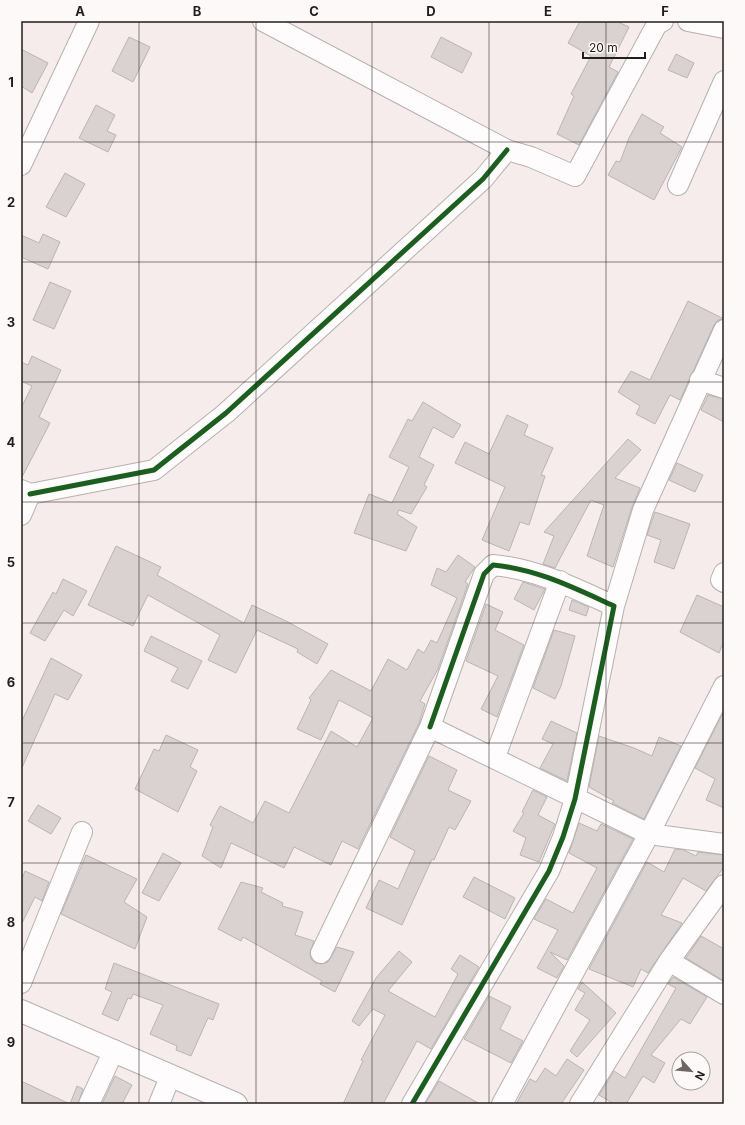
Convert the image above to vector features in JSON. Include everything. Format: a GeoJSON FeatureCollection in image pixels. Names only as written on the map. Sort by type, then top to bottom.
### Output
{"type":"FeatureCollection","features":[{"type":"Feature","properties":{"kind":"street"},"geometry":{"type":"LineString","coordinates":[[21,165],[89,21]]}},
{"type":"Feature","properties":{"kind":"street"},"geometry":{"type":"LineString","coordinates":[[263,21],[507,150],[531,157],[575,176],[657,24],[663,21]]}},
{"type":"Feature","properties":{"kind":"street"},"geometry":{"type":"LineString","coordinates":[[688,21],[724,28]]}},
{"type":"Feature","properties":{"kind":"street"},"geometry":{"type":"LineString","coordinates":[[678,186],[724,80]]}},
{"type":"Feature","properties":{"kind":"street"},"geometry":{"type":"LineString","coordinates":[[21,515],[25,492],[154,470],[226,413],[483,179],[507,150]]}},
{"type":"Feature","properties":{"kind":"street"},"geometry":{"type":"LineString","coordinates":[[412,1104],[549,871],[563,837],[575,799],[614,606],[642,510],[724,330]]}},
{"type":"Feature","properties":{"kind":"street"},"geometry":{"type":"LineString","coordinates":[[700,380],[724,388]]}},
{"type":"Feature","properties":{"kind":"street"},"geometry":{"type":"LineString","coordinates":[[321,953],[430,727],[484,574],[493,565],[517,567],[560,581],[614,606]]}},
{"type":"Feature","properties":{"kind":"street"},"geometry":{"type":"LineString","coordinates":[[724,573],[721,580],[724,582]]}},
{"type":"Feature","properties":{"kind":"street"},"geometry":{"type":"LineString","coordinates":[[495,757],[560,581]]}},
{"type":"Feature","properties":{"kind":"street"},"geometry":{"type":"LineString","coordinates":[[502,1104],[649,834],[724,686]]}},
{"type":"Feature","properties":{"kind":"street"},"geometry":{"type":"LineString","coordinates":[[430,727],[495,757],[575,799],[649,834],[724,844]]}},
{"type":"Feature","properties":{"kind":"street"},"geometry":{"type":"LineString","coordinates":[[21,983],[82,832]]}},
{"type":"Feature","properties":{"kind":"street"},"geometry":{"type":"LineString","coordinates":[[580,1104],[669,961],[724,885]]}},
{"type":"Feature","properties":{"kind":"street"},"geometry":{"type":"LineString","coordinates":[[669,961],[724,994]]}},
{"type":"Feature","properties":{"kind":"street"},"geometry":{"type":"LineString","coordinates":[[21,1012],[114,1050],[170,1077],[236,1104]]}},
{"type":"Feature","properties":{"kind":"street"},"geometry":{"type":"LineString","coordinates":[[89,1104],[114,1050]]}},
{"type":"Feature","properties":{"kind":"street"},"geometry":{"type":"LineString","coordinates":[[159,1104],[170,1077]]}},
{"type":"Feature","properties":{"kind":"building"},"geometry":{"type":"Polygon","coordinates":[[[580,21],[616,21],[629,27],[609,67],[618,72],[579,145],[557,134],[574,96],[571,94],[591,56],[568,43],[580,21]]]}},
{"type":"Feature","properties":{"kind":"building"},"geometry":{"type":"Polygon","coordinates":[[[129,37],[150,47],[133,82],[112,71],[129,37]]]}},
{"type":"Feature","properties":{"kind":"building"},"geometry":{"type":"Polygon","coordinates":[[[441,37],[472,53],[462,73],[431,57],[441,37]]]}},
{"type":"Feature","properties":{"kind":"building"},"geometry":{"type":"Polygon","coordinates":[[[21,49],[48,63],[32,93],[21,86],[21,49]]]}},
{"type":"Feature","properties":{"kind":"building"},"geometry":{"type":"Polygon","coordinates":[[[676,54],[694,63],[687,78],[668,70],[676,54]]]}},
{"type":"Feature","properties":{"kind":"building"},"geometry":{"type":"Polygon","coordinates":[[[96,105],[115,115],[107,131],[116,135],[108,152],[79,138],[96,105]]]}},
{"type":"Feature","properties":{"kind":"building"},"geometry":{"type":"Polygon","coordinates":[[[642,114],[664,127],[660,133],[682,147],[654,200],[608,175],[616,161],[620,162],[629,138],[642,114]]]}},
{"type":"Feature","properties":{"kind":"building"},"geometry":{"type":"Polygon","coordinates":[[[65,173],[85,184],[66,217],[46,207],[65,173]]]}},
{"type":"Feature","properties":{"kind":"building"},"geometry":{"type":"Polygon","coordinates":[[[43,234],[60,242],[48,269],[21,257],[21,235],[39,243],[43,234]]]}},
{"type":"Feature","properties":{"kind":"building"},"geometry":{"type":"Polygon","coordinates":[[[50,282],[71,291],[54,329],[33,320],[50,282]]]}},
{"type":"Feature","properties":{"kind":"building"},"geometry":{"type":"Polygon","coordinates":[[[688,301],[724,319],[718,320],[714,325],[680,400],[670,395],[655,424],[636,414],[640,406],[618,392],[631,371],[650,380],[688,301]]]}},
{"type":"Feature","properties":{"kind":"building"},"geometry":{"type":"Polygon","coordinates":[[[32,356],[61,370],[39,417],[50,423],[21,479],[21,408],[32,386],[21,381],[21,362],[28,365],[32,356]]]}},
{"type":"Feature","properties":{"kind":"building"},"geometry":{"type":"Polygon","coordinates":[[[708,395],[724,399],[724,422],[701,410],[708,395]]]}},
{"type":"Feature","properties":{"kind":"building"},"geometry":{"type":"Polygon","coordinates":[[[423,402],[461,425],[453,438],[433,427],[419,457],[434,465],[424,485],[427,487],[411,514],[399,510],[397,514],[417,527],[406,551],[354,533],[369,494],[392,503],[409,467],[389,457],[408,419],[412,421],[423,402]]]}},
{"type":"Feature","properties":{"kind":"building"},"geometry":{"type":"Polygon","coordinates":[[[507,415],[528,425],[524,435],[553,448],[541,475],[545,476],[529,525],[520,522],[509,551],[482,540],[505,487],[455,463],[465,442],[489,454],[507,415]]]}},
{"type":"Feature","properties":{"kind":"building"},"geometry":{"type":"Polygon","coordinates":[[[628,439],[641,450],[615,478],[640,488],[632,507],[613,567],[587,556],[604,505],[591,500],[555,568],[543,564],[554,536],[544,532],[628,439]]]}},
{"type":"Feature","properties":{"kind":"building"},"geometry":{"type":"Polygon","coordinates":[[[677,463],[703,475],[695,492],[669,480],[677,463]]]}},
{"type":"Feature","properties":{"kind":"building"},"geometry":{"type":"Polygon","coordinates":[[[655,512],[690,524],[674,569],[654,562],[661,540],[647,535],[655,512]]]}},
{"type":"Feature","properties":{"kind":"building"},"geometry":{"type":"Polygon","coordinates":[[[116,546],[161,567],[157,575],[244,623],[252,605],[286,621],[328,644],[317,664],[297,652],[298,649],[257,630],[236,673],[208,660],[220,635],[148,595],[133,626],[88,605],[116,546]]]}},
{"type":"Feature","properties":{"kind":"building"},"geometry":{"type":"Polygon","coordinates":[[[458,555],[475,567],[465,582],[468,584],[438,669],[420,701],[425,704],[419,723],[358,849],[342,841],[331,865],[294,847],[284,868],[231,843],[221,868],[202,856],[213,827],[210,825],[220,806],[253,823],[265,801],[289,813],[331,731],[357,747],[373,718],[339,700],[321,740],[297,729],[311,700],[309,698],[331,670],[371,691],[388,659],[407,670],[418,649],[424,653],[431,640],[437,643],[457,598],[431,585],[437,568],[446,572],[458,555]]]}},
{"type":"Feature","properties":{"kind":"building"},"geometry":{"type":"Polygon","coordinates":[[[63,579],[87,591],[73,616],[64,610],[45,641],[30,633],[53,592],[56,594],[63,579]]]}},
{"type":"Feature","properties":{"kind":"building"},"geometry":{"type":"Polygon","coordinates":[[[523,582],[545,589],[534,610],[514,599],[523,582]]]}},
{"type":"Feature","properties":{"kind":"building"},"geometry":{"type":"Polygon","coordinates":[[[697,595],[724,607],[724,641],[719,653],[680,632],[697,595]]]}},
{"type":"Feature","properties":{"kind":"building"},"geometry":{"type":"Polygon","coordinates":[[[572,600],[589,607],[586,616],[569,610],[572,600]]]}},
{"type":"Feature","properties":{"kind":"building"},"geometry":{"type":"Polygon","coordinates":[[[486,604],[503,612],[495,630],[524,645],[497,717],[481,709],[498,676],[466,661],[486,604]]]}},
{"type":"Feature","properties":{"kind":"building"},"geometry":{"type":"Polygon","coordinates":[[[554,630],[575,636],[561,686],[555,699],[533,688],[554,630]]]}},
{"type":"Feature","properties":{"kind":"building"},"geometry":{"type":"Polygon","coordinates":[[[151,636],[202,661],[188,689],[171,681],[178,668],[144,651],[151,636]]]}},
{"type":"Feature","properties":{"kind":"building"},"geometry":{"type":"Polygon","coordinates":[[[51,658],[82,675],[68,700],[55,694],[21,770],[21,723],[51,658]]]}},
{"type":"Feature","properties":{"kind":"building"},"geometry":{"type":"Polygon","coordinates":[[[724,711],[724,808],[706,800],[715,779],[695,768],[724,711]]]}},
{"type":"Feature","properties":{"kind":"building"},"geometry":{"type":"Polygon","coordinates":[[[551,721],[577,733],[567,781],[540,768],[553,744],[542,739],[551,721]]]}},
{"type":"Feature","properties":{"kind":"building"},"geometry":{"type":"Polygon","coordinates":[[[166,735],[198,750],[190,767],[197,771],[178,812],[135,789],[154,749],[159,751],[166,735]]]}},
{"type":"Feature","properties":{"kind":"building"},"geometry":{"type":"Polygon","coordinates":[[[599,736],[652,756],[659,737],[681,746],[644,819],[612,803],[614,801],[589,787],[599,736]]]}},
{"type":"Feature","properties":{"kind":"building"},"geometry":{"type":"Polygon","coordinates":[[[429,756],[457,770],[448,790],[471,801],[455,830],[449,827],[434,860],[432,859],[402,925],[366,908],[379,880],[398,889],[415,851],[390,837],[429,756]]]}},
{"type":"Feature","properties":{"kind":"building"},"geometry":{"type":"Polygon","coordinates":[[[533,790],[547,797],[538,815],[555,824],[539,862],[520,855],[526,838],[513,831],[524,813],[522,812],[533,790]]]}},
{"type":"Feature","properties":{"kind":"building"},"geometry":{"type":"Polygon","coordinates":[[[38,805],[61,818],[51,834],[28,821],[38,805]]]}},
{"type":"Feature","properties":{"kind":"building"},"geometry":{"type":"Polygon","coordinates":[[[579,823],[597,831],[601,824],[633,839],[567,960],[550,952],[564,966],[557,978],[537,968],[558,930],[534,919],[546,899],[573,913],[597,868],[569,853],[579,823]]]}},
{"type":"Feature","properties":{"kind":"building"},"geometry":{"type":"Polygon","coordinates":[[[675,849],[684,850],[696,856],[698,852],[724,855],[724,867],[706,891],[683,878],[661,915],[682,923],[648,973],[641,969],[633,987],[589,969],[647,862],[664,872],[675,849]]]}},
{"type":"Feature","properties":{"kind":"building"},"geometry":{"type":"Polygon","coordinates":[[[163,853],[181,863],[159,901],[142,893],[163,853]]]}},
{"type":"Feature","properties":{"kind":"building"},"geometry":{"type":"Polygon","coordinates":[[[86,855],[137,879],[124,902],[147,917],[135,949],[61,914],[86,855]]]}},
{"type":"Feature","properties":{"kind":"building"},"geometry":{"type":"Polygon","coordinates":[[[25,871],[49,882],[42,901],[35,897],[21,925],[21,881],[25,871]]]}},
{"type":"Feature","properties":{"kind":"building"},"geometry":{"type":"Polygon","coordinates":[[[474,877],[515,898],[505,919],[463,897],[474,877]]]}},
{"type":"Feature","properties":{"kind":"building"},"geometry":{"type":"Polygon","coordinates":[[[241,882],[263,888],[261,892],[283,903],[282,906],[303,912],[295,935],[314,941],[310,953],[311,959],[316,963],[321,964],[328,962],[337,947],[354,952],[335,992],[320,984],[322,981],[243,937],[241,941],[218,929],[241,882]]]}},
{"type":"Feature","properties":{"kind":"building"},"geometry":{"type":"Polygon","coordinates":[[[701,936],[724,949],[724,981],[686,958],[701,936]]]}},
{"type":"Feature","properties":{"kind":"building"},"geometry":{"type":"Polygon","coordinates":[[[399,951],[412,962],[388,991],[435,1017],[458,974],[451,969],[460,955],[479,967],[431,1049],[417,1041],[383,1104],[343,1104],[363,1061],[361,1060],[385,1015],[373,1009],[359,1026],[352,1021],[376,978],[399,951]]]}},
{"type":"Feature","properties":{"kind":"building"},"geometry":{"type":"Polygon","coordinates":[[[114,963],[219,1004],[213,1020],[208,1018],[191,1056],[176,1050],[177,1046],[150,1034],[163,1005],[133,994],[131,999],[128,998],[118,1021],[102,1014],[112,992],[105,989],[114,963]]]}},
{"type":"Feature","properties":{"kind":"building"},"geometry":{"type":"Polygon","coordinates":[[[673,977],[707,997],[690,1024],[681,1019],[651,1055],[665,1063],[654,1083],[643,1076],[626,1104],[614,1104],[599,1095],[614,1071],[625,1078],[676,988],[668,984],[673,977]]]}},
{"type":"Feature","properties":{"kind":"building"},"geometry":{"type":"Polygon","coordinates":[[[582,982],[616,1013],[577,1057],[570,1051],[590,1020],[575,1010],[585,993],[578,989],[582,982]]]}},
{"type":"Feature","properties":{"kind":"building"},"geometry":{"type":"Polygon","coordinates":[[[489,996],[511,1007],[500,1029],[523,1041],[511,1063],[464,1039],[489,996]]]}},
{"type":"Feature","properties":{"kind":"building"},"geometry":{"type":"Polygon","coordinates":[[[567,1059],[584,1070],[561,1104],[516,1104],[530,1079],[536,1082],[545,1068],[556,1076],[567,1059]]]}},
{"type":"Feature","properties":{"kind":"building"},"geometry":{"type":"Polygon","coordinates":[[[115,1076],[132,1085],[122,1104],[102,1104],[115,1076]]]}},
{"type":"Feature","properties":{"kind":"building"},"geometry":{"type":"Polygon","coordinates":[[[21,1081],[70,1104],[21,1104],[21,1081]]]}},
{"type":"Feature","properties":{"kind":"building"},"geometry":{"type":"Polygon","coordinates":[[[439,1081],[480,1104],[425,1104],[439,1081]]]}},
{"type":"Feature","properties":{"kind":"building"},"geometry":{"type":"Polygon","coordinates":[[[77,1086],[83,1089],[78,1104],[70,1104],[77,1086]]]}},
{"type":"Feature","properties":{"kind":"cycle path"},"geometry":{"type":"LineString","coordinates":[[30,494],[154,470],[226,413],[483,179],[507,150]]}},
{"type":"Feature","properties":{"kind":"cycle path"},"geometry":{"type":"LineString","coordinates":[[412,1104],[549,871],[563,837],[575,799],[614,606],[555,580],[509,567],[493,565],[484,574],[430,727]]}}]}
